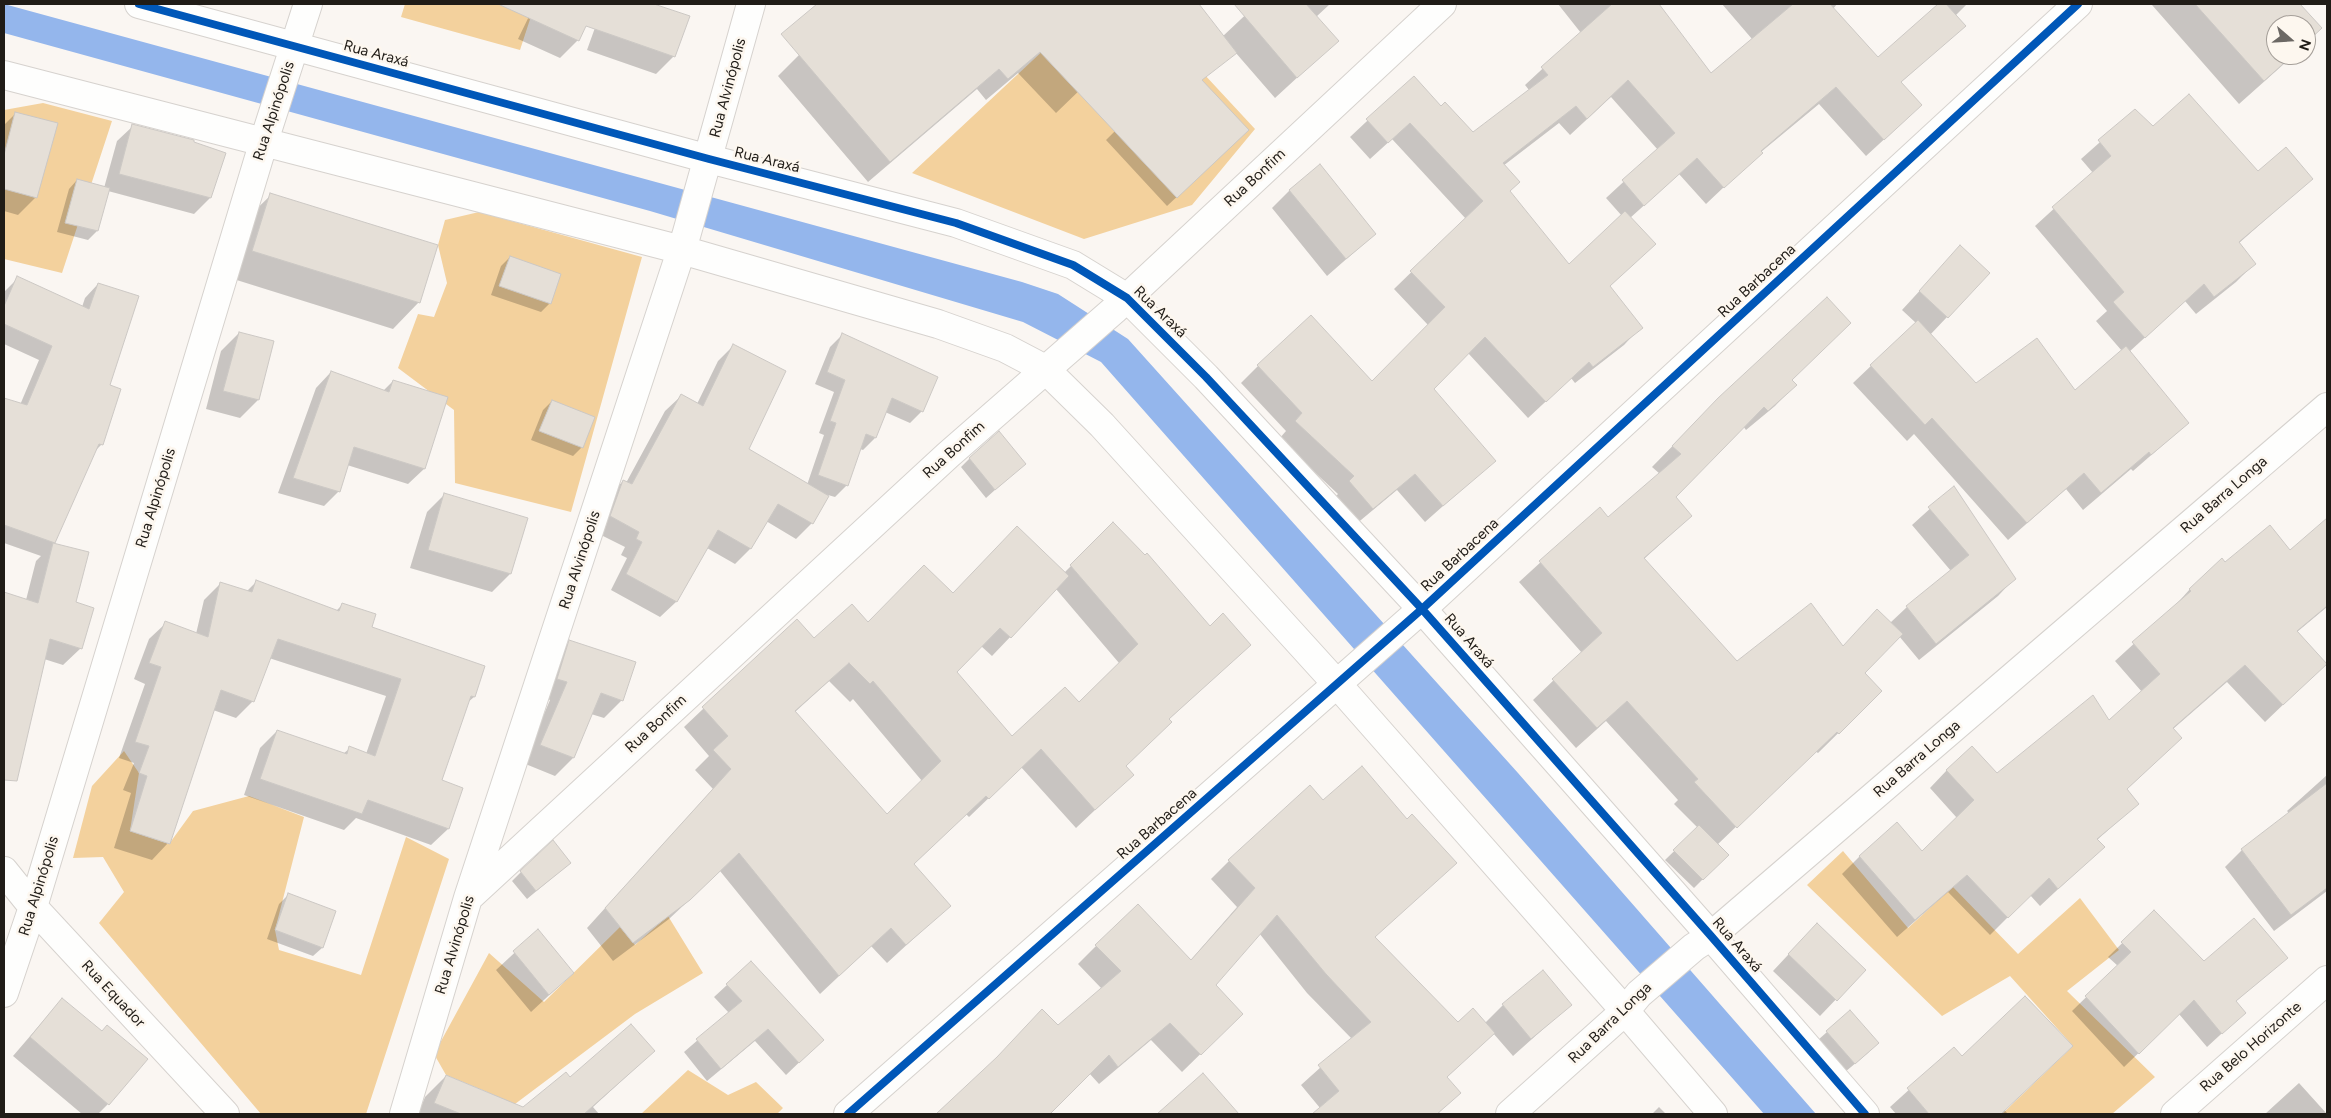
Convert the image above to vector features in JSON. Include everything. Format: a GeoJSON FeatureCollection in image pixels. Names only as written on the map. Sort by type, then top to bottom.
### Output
{"type":"FeatureCollection","features":[{"type":"Feature","properties":{"kind":"street","name":"Rua Araxá"},"geometry":{"type":"LineString","coordinates":[[139,4],[293,54],[705,168],[956,223],[1073,265],[1206,377],[1702,942],[1865,1114]]}},
{"type":"Feature","properties":{"kind":"street","name":"Rua Alpinópolis"},"geometry":{"type":"LineString","coordinates":[[4,993],[33,907],[268,130],[308,4]]}},
{"type":"Feature","properties":{"kind":"street","name":"Rua Bonfim"},"geometry":{"type":"LineString","coordinates":[[468,898],[948,454],[1121,304],[1442,4]]}},
{"type":"Feature","properties":{"kind":"street","name":"Rua Barbacena"},"geometry":{"type":"LineString","coordinates":[[848,1114],[1414,616],[2078,4]]}},
{"type":"Feature","properties":{"kind":"street","name":"Rua Alvinópolis"},"geometry":{"type":"LineString","coordinates":[[404,1114],[468,898],[684,243],[753,7]]}},
{"type":"Feature","properties":{"kind":"street"},"geometry":{"type":"LineString","coordinates":[[4,75],[268,130],[684,243],[938,324],[1053,363],[1102,425],[1345,677],[1632,1002],[1714,1114]]}},
{"type":"Feature","properties":{"kind":"street","name":"Rua Barra Longa"},"geometry":{"type":"LineString","coordinates":[[1510,1114],[1632,1002],[2327,407]]}},
{"type":"Feature","properties":{"kind":"street","name":"Rua Equador"},"geometry":{"type":"LineString","coordinates":[[4,871],[33,907],[225,1114]]}},
{"type":"Feature","properties":{"kind":"street","name":"Rua Belo Horizonte"},"geometry":{"type":"LineString","coordinates":[[2175,1114],[2327,980]]}},
{"type":"Feature","properties":{"kind":"shaded area"},"geometry":{"type":"Polygon","coordinates":[[[405,4],[535,4],[520,50],[401,17],[405,4]]]}},
{"type":"Feature","properties":{"kind":"shaded area"},"geometry":{"type":"Polygon","coordinates":[[[1093,4],[1139,4],[1255,129],[1192,205],[1084,239],[912,173],[1093,4]]]}},
{"type":"Feature","properties":{"kind":"shaded area"},"geometry":{"type":"Polygon","coordinates":[[[43,103],[112,121],[62,273],[4,259],[4,110],[43,103]]]}},
{"type":"Feature","properties":{"kind":"shaded area"},"geometry":{"type":"Polygon","coordinates":[[[479,212],[642,257],[571,512],[455,483],[454,410],[398,368],[418,314],[434,317],[447,283],[438,245],[445,220],[479,212]]]}},
{"type":"Feature","properties":{"kind":"shaded area"},"geometry":{"type":"Polygon","coordinates":[[[124,751],[139,773],[130,831],[169,844],[193,811],[249,796],[304,817],[275,930],[279,950],[361,975],[406,837],[449,859],[366,1114],[261,1114],[99,923],[124,892],[103,857],[73,858],[92,786],[124,751]]]}},
{"type":"Feature","properties":{"kind":"shaded area"},"geometry":{"type":"Polygon","coordinates":[[[1843,851],[1908,928],[1953,887],[2018,954],[2080,898],[2119,950],[2067,991],[2155,1077],[2112,1114],[2002,1114],[2073,1046],[2010,976],[1942,1016],[1807,885],[1843,851]]]}},
{"type":"Feature","properties":{"kind":"shaded area"},"geometry":{"type":"Polygon","coordinates":[[[668,916],[703,973],[635,1014],[511,1107],[487,1092],[446,1075],[434,1054],[489,953],[544,1002],[620,927],[635,945],[668,916]]]}},
{"type":"Feature","properties":{"kind":"shaded area"},"geometry":{"type":"Polygon","coordinates":[[[688,1070],[728,1095],[756,1082],[783,1108],[777,1114],[641,1114],[688,1070]]]}},
{"type":"Feature","properties":{"kind":"water"},"geometry":{"type":"Polygon","coordinates":[[[4,4],[1022,282],[1058,294],[1128,339],[1518,773],[1816,1114],[1764,1114],[1101,362],[1023,322],[650,211],[4,33],[4,4]]]}},
{"type":"Feature","properties":{"kind":"building"},"geometry":{"type":"Polygon","coordinates":[[[498,4],[654,4],[690,16],[675,57],[586,26],[579,41],[498,4]]]}},
{"type":"Feature","properties":{"kind":"building"},"geometry":{"type":"Polygon","coordinates":[[[817,4],[1199,4],[1237,53],[1202,80],[1249,130],[1177,198],[1040,52],[1008,79],[999,69],[890,162],[781,34],[817,4]]]}},
{"type":"Feature","properties":{"kind":"building"},"geometry":{"type":"Polygon","coordinates":[[[1234,4],[1306,4],[1339,41],[1297,78],[1234,4]]]}},
{"type":"Feature","properties":{"kind":"building"},"geometry":{"type":"Polygon","coordinates":[[[1612,4],[1659,4],[1711,73],[1793,4],[1830,4],[1878,57],[1938,4],[1946,4],[1966,26],[1901,82],[1922,105],[1884,140],[1836,87],[1761,151],[1763,153],[1724,188],[1697,158],[1644,206],[1622,180],[1675,133],[1628,80],[1587,119],[1576,106],[1503,163],[1520,182],[1510,191],[1569,264],[1625,211],[1656,244],[1610,286],[1643,328],[1593,367],[1589,362],[1546,402],[1485,337],[1434,389],[1496,461],[1443,506],[1415,474],[1373,509],[1349,481],[1354,476],[1295,421],[1302,413],[1257,365],[1311,315],[1372,381],[1445,307],[1410,271],[1483,201],[1410,123],[1388,143],[1366,119],[1414,76],[1441,106],[1445,102],[1473,132],[1548,75],[1541,67],[1612,4]]]}},
{"type":"Feature","properties":{"kind":"building"},"geometry":{"type":"Polygon","coordinates":[[[2195,4],[2300,4],[2310,15],[2266,15],[2266,65],[2282,65],[2264,81],[2195,4]]]}},
{"type":"Feature","properties":{"kind":"building"},"geometry":{"type":"Polygon","coordinates":[[[2316,21],[2322,28],[2316,34],[2316,21]]]}},
{"type":"Feature","properties":{"kind":"building"},"geometry":{"type":"Polygon","coordinates":[[[2189,94],[2258,171],[2286,147],[2313,179],[2239,242],[2256,264],[2214,297],[2204,284],[2145,338],[2113,302],[2124,292],[2052,207],[2111,156],[2098,140],[2135,109],[2153,126],[2189,94]]]}},
{"type":"Feature","properties":{"kind":"building"},"geometry":{"type":"Polygon","coordinates":[[[15,112],[58,123],[37,198],[4,189],[4,155],[15,112]]]}},
{"type":"Feature","properties":{"kind":"building"},"geometry":{"type":"Polygon","coordinates":[[[132,124],[194,140],[194,142],[226,153],[211,198],[119,174],[132,124]]]}},
{"type":"Feature","properties":{"kind":"building"},"geometry":{"type":"Polygon","coordinates":[[[1320,164],[1376,234],[1346,259],[1289,190],[1320,164]]]}},
{"type":"Feature","properties":{"kind":"building"},"geometry":{"type":"Polygon","coordinates":[[[77,179],[110,188],[98,231],[65,223],[77,179]]]}},
{"type":"Feature","properties":{"kind":"building"},"geometry":{"type":"Polygon","coordinates":[[[270,193],[438,245],[420,303],[252,251],[270,193]]]}},
{"type":"Feature","properties":{"kind":"building"},"geometry":{"type":"Polygon","coordinates":[[[1960,245],[1990,273],[1948,318],[1919,291],[1960,245]]]}},
{"type":"Feature","properties":{"kind":"building"},"geometry":{"type":"Polygon","coordinates":[[[510,256],[561,274],[551,304],[499,286],[510,256]]]}},
{"type":"Feature","properties":{"kind":"building"},"geometry":{"type":"Polygon","coordinates":[[[17,276],[89,309],[98,283],[139,296],[110,385],[121,389],[103,445],[99,444],[55,543],[4,525],[4,398],[27,405],[52,346],[4,324],[4,306],[17,276]]]}},
{"type":"Feature","properties":{"kind":"building"},"geometry":{"type":"Polygon","coordinates":[[[1827,297],[1851,323],[1792,380],[1797,385],[1768,411],[1764,407],[1676,497],[1692,516],[1644,558],[1737,661],[1811,603],[1843,646],[1877,609],[1903,634],[1865,673],[1882,691],[1839,734],[1837,732],[1737,828],[1694,782],[1698,779],[1627,701],[1597,728],[1552,679],[1602,633],[1539,561],[1600,507],[1608,517],[1681,454],[1672,446],[1718,398],[1827,297]]]}},
{"type":"Feature","properties":{"kind":"building"},"geometry":{"type":"Polygon","coordinates":[[[1918,320],[1976,383],[2037,338],[2075,390],[2126,346],[2189,423],[2151,455],[2149,452],[2101,493],[2084,473],[2027,523],[1932,418],[1925,425],[1870,365],[1918,320]]]}},
{"type":"Feature","properties":{"kind":"building"},"geometry":{"type":"Polygon","coordinates":[[[239,332],[274,341],[259,400],[223,391],[239,332]]]}},
{"type":"Feature","properties":{"kind":"building"},"geometry":{"type":"Polygon","coordinates":[[[842,333],[938,377],[923,412],[892,398],[876,438],[866,434],[848,486],[818,475],[836,423],[830,421],[845,380],[827,372],[842,333]]]}},
{"type":"Feature","properties":{"kind":"building"},"geometry":{"type":"Polygon","coordinates":[[[733,344],[786,371],[749,449],[829,496],[813,524],[778,504],[751,549],[718,530],[677,602],[626,574],[642,542],[636,539],[639,532],[610,516],[623,480],[632,484],[681,394],[703,406],[733,344]]]}},
{"type":"Feature","properties":{"kind":"building"},"geometry":{"type":"Polygon","coordinates":[[[331,371],[389,392],[393,380],[448,397],[425,469],[354,447],[340,492],[293,478],[331,371]]]}},
{"type":"Feature","properties":{"kind":"building"},"geometry":{"type":"Polygon","coordinates":[[[552,400],[595,417],[583,448],[539,431],[552,400]]]}},
{"type":"Feature","properties":{"kind":"building"},"geometry":{"type":"Polygon","coordinates":[[[999,431],[1026,464],[995,490],[969,458],[999,431]]]}},
{"type":"Feature","properties":{"kind":"building"},"geometry":{"type":"Polygon","coordinates":[[[1954,486],[2016,579],[1936,644],[1906,606],[1969,555],[1928,507],[1954,486]]]}},
{"type":"Feature","properties":{"kind":"building"},"geometry":{"type":"Polygon","coordinates":[[[444,493],[528,518],[511,574],[428,550],[444,493]]]}},
{"type":"Feature","properties":{"kind":"building"},"geometry":{"type":"Polygon","coordinates":[[[2327,518],[2327,606],[2297,631],[2327,664],[2283,705],[2245,665],[2173,728],[2182,738],[2127,789],[2139,804],[2097,839],[2105,847],[2058,889],[2049,878],[2008,918],[1967,875],[1915,920],[1859,856],[1897,822],[1922,851],[1974,800],[1946,770],[1972,746],[1997,773],[2093,695],[2109,720],[2160,674],[2132,642],[2191,591],[2189,589],[2222,558],[2225,562],[2270,525],[2290,550],[2327,518]]]}},
{"type":"Feature","properties":{"kind":"building"},"geometry":{"type":"Polygon","coordinates":[[[1113,522],[1145,555],[1147,553],[1210,626],[1223,613],[1251,645],[1169,719],[1172,722],[1126,766],[1134,775],[1095,810],[1041,749],[989,799],[986,796],[914,864],[951,906],[906,945],[891,928],[839,976],[739,853],[690,900],[633,943],[605,908],[731,769],[713,750],[728,736],[702,707],[797,619],[814,638],[852,604],[868,622],[924,565],[953,593],[1017,526],[1069,576],[1011,638],[1000,628],[957,672],[1012,736],[1065,687],[1079,702],[1138,644],[1070,565],[1113,522]],[[849,663],[795,711],[887,814],[941,761],[873,681],[870,684],[849,663]]]}},
{"type":"Feature","properties":{"kind":"building"},"geometry":{"type":"Polygon","coordinates":[[[53,543],[89,552],[76,602],[94,608],[82,649],[50,639],[17,781],[4,780],[4,592],[38,603],[53,543]]]}},
{"type":"Feature","properties":{"kind":"building"},"geometry":{"type":"Polygon","coordinates":[[[256,580],[339,611],[342,603],[376,614],[372,627],[485,666],[475,697],[471,696],[442,780],[463,788],[449,829],[368,800],[362,814],[260,779],[277,730],[347,754],[349,746],[375,756],[401,679],[278,639],[254,702],[221,690],[170,844],[130,831],[147,776],[139,773],[149,746],[135,742],[161,667],[149,663],[165,621],[208,637],[220,582],[252,592],[256,580]]]}},
{"type":"Feature","properties":{"kind":"building"},"geometry":{"type":"Polygon","coordinates":[[[569,640],[636,662],[623,701],[601,693],[574,758],[540,745],[567,682],[557,679],[569,640]]]}},
{"type":"Feature","properties":{"kind":"building"},"geometry":{"type":"Polygon","coordinates":[[[1362,766],[1407,819],[1412,814],[1457,863],[1375,937],[1458,1022],[1473,1008],[1495,1033],[1447,1077],[1461,1093],[1437,1114],[1312,1114],[1339,1091],[1318,1065],[1371,1022],[1326,974],[1277,915],[1216,985],[1243,1014],[1201,1055],[1170,1023],[1118,1067],[1109,1055],[1050,1114],[936,1114],[997,1057],[1042,1009],[1058,1025],[1121,971],[1095,945],[1138,904],[1191,960],[1255,888],[1228,860],[1310,785],[1323,800],[1362,766]]]}},
{"type":"Feature","properties":{"kind":"building"},"geometry":{"type":"Polygon","coordinates":[[[2327,783],[2327,888],[2291,915],[2241,849],[2327,783]]]}},
{"type":"Feature","properties":{"kind":"building"},"geometry":{"type":"Polygon","coordinates":[[[1699,825],[1729,855],[1703,880],[1673,850],[1699,825]]]}},
{"type":"Feature","properties":{"kind":"building"},"geometry":{"type":"Polygon","coordinates":[[[553,840],[571,863],[536,891],[520,871],[553,840]]]}},
{"type":"Feature","properties":{"kind":"building"},"geometry":{"type":"Polygon","coordinates":[[[288,893],[336,911],[323,948],[275,930],[288,893]]]}},
{"type":"Feature","properties":{"kind":"building"},"geometry":{"type":"Polygon","coordinates":[[[2154,910],[2204,961],[2254,918],[2288,958],[2236,1001],[2246,1013],[2222,1034],[2194,1000],[2139,1054],[2085,996],[2131,952],[2121,942],[2154,910]]]}},
{"type":"Feature","properties":{"kind":"building"},"geometry":{"type":"Polygon","coordinates":[[[1817,923],[1866,970],[1837,1001],[1788,954],[1817,923]]]}},
{"type":"Feature","properties":{"kind":"building"},"geometry":{"type":"Polygon","coordinates":[[[538,929],[574,973],[549,995],[513,951],[538,929]]]}},
{"type":"Feature","properties":{"kind":"building"},"geometry":{"type":"Polygon","coordinates":[[[751,961],[824,1040],[799,1063],[768,1029],[721,1069],[696,1039],[742,1001],[726,984],[751,961]]]}},
{"type":"Feature","properties":{"kind":"building"},"geometry":{"type":"Polygon","coordinates":[[[1543,970],[1572,1005],[1531,1039],[1502,1004],[1543,970]]]}},
{"type":"Feature","properties":{"kind":"building"},"geometry":{"type":"Polygon","coordinates":[[[2025,996],[2073,1046],[2001,1114],[1929,1114],[1907,1088],[1954,1047],[1962,1056],[2025,996]]]}},
{"type":"Feature","properties":{"kind":"building"},"geometry":{"type":"Polygon","coordinates":[[[62,998],[102,1031],[107,1025],[148,1059],[109,1105],[30,1037],[62,998]]]}},
{"type":"Feature","properties":{"kind":"building"},"geometry":{"type":"Polygon","coordinates":[[[1850,1010],[1879,1043],[1855,1064],[1826,1031],[1850,1010]]]}},
{"type":"Feature","properties":{"kind":"building"},"geometry":{"type":"Polygon","coordinates":[[[631,1024],[655,1051],[584,1114],[461,1114],[434,1103],[446,1075],[523,1107],[566,1072],[570,1077],[631,1024]]]}},
{"type":"Feature","properties":{"kind":"building"},"geometry":{"type":"Polygon","coordinates":[[[1203,1073],[1239,1114],[1157,1114],[1203,1073]]]}},
{"type":"Feature","properties":{"kind":"cycle path"},"geometry":{"type":"LineString","coordinates":[[139,4],[709,159],[956,223],[1073,265],[1127,298],[1206,377],[1422,609],[1711,936],[1865,1114]]}},
{"type":"Feature","properties":{"kind":"cycle path"},"geometry":{"type":"LineString","coordinates":[[848,1114],[1422,609],[2078,4]]}}]}
